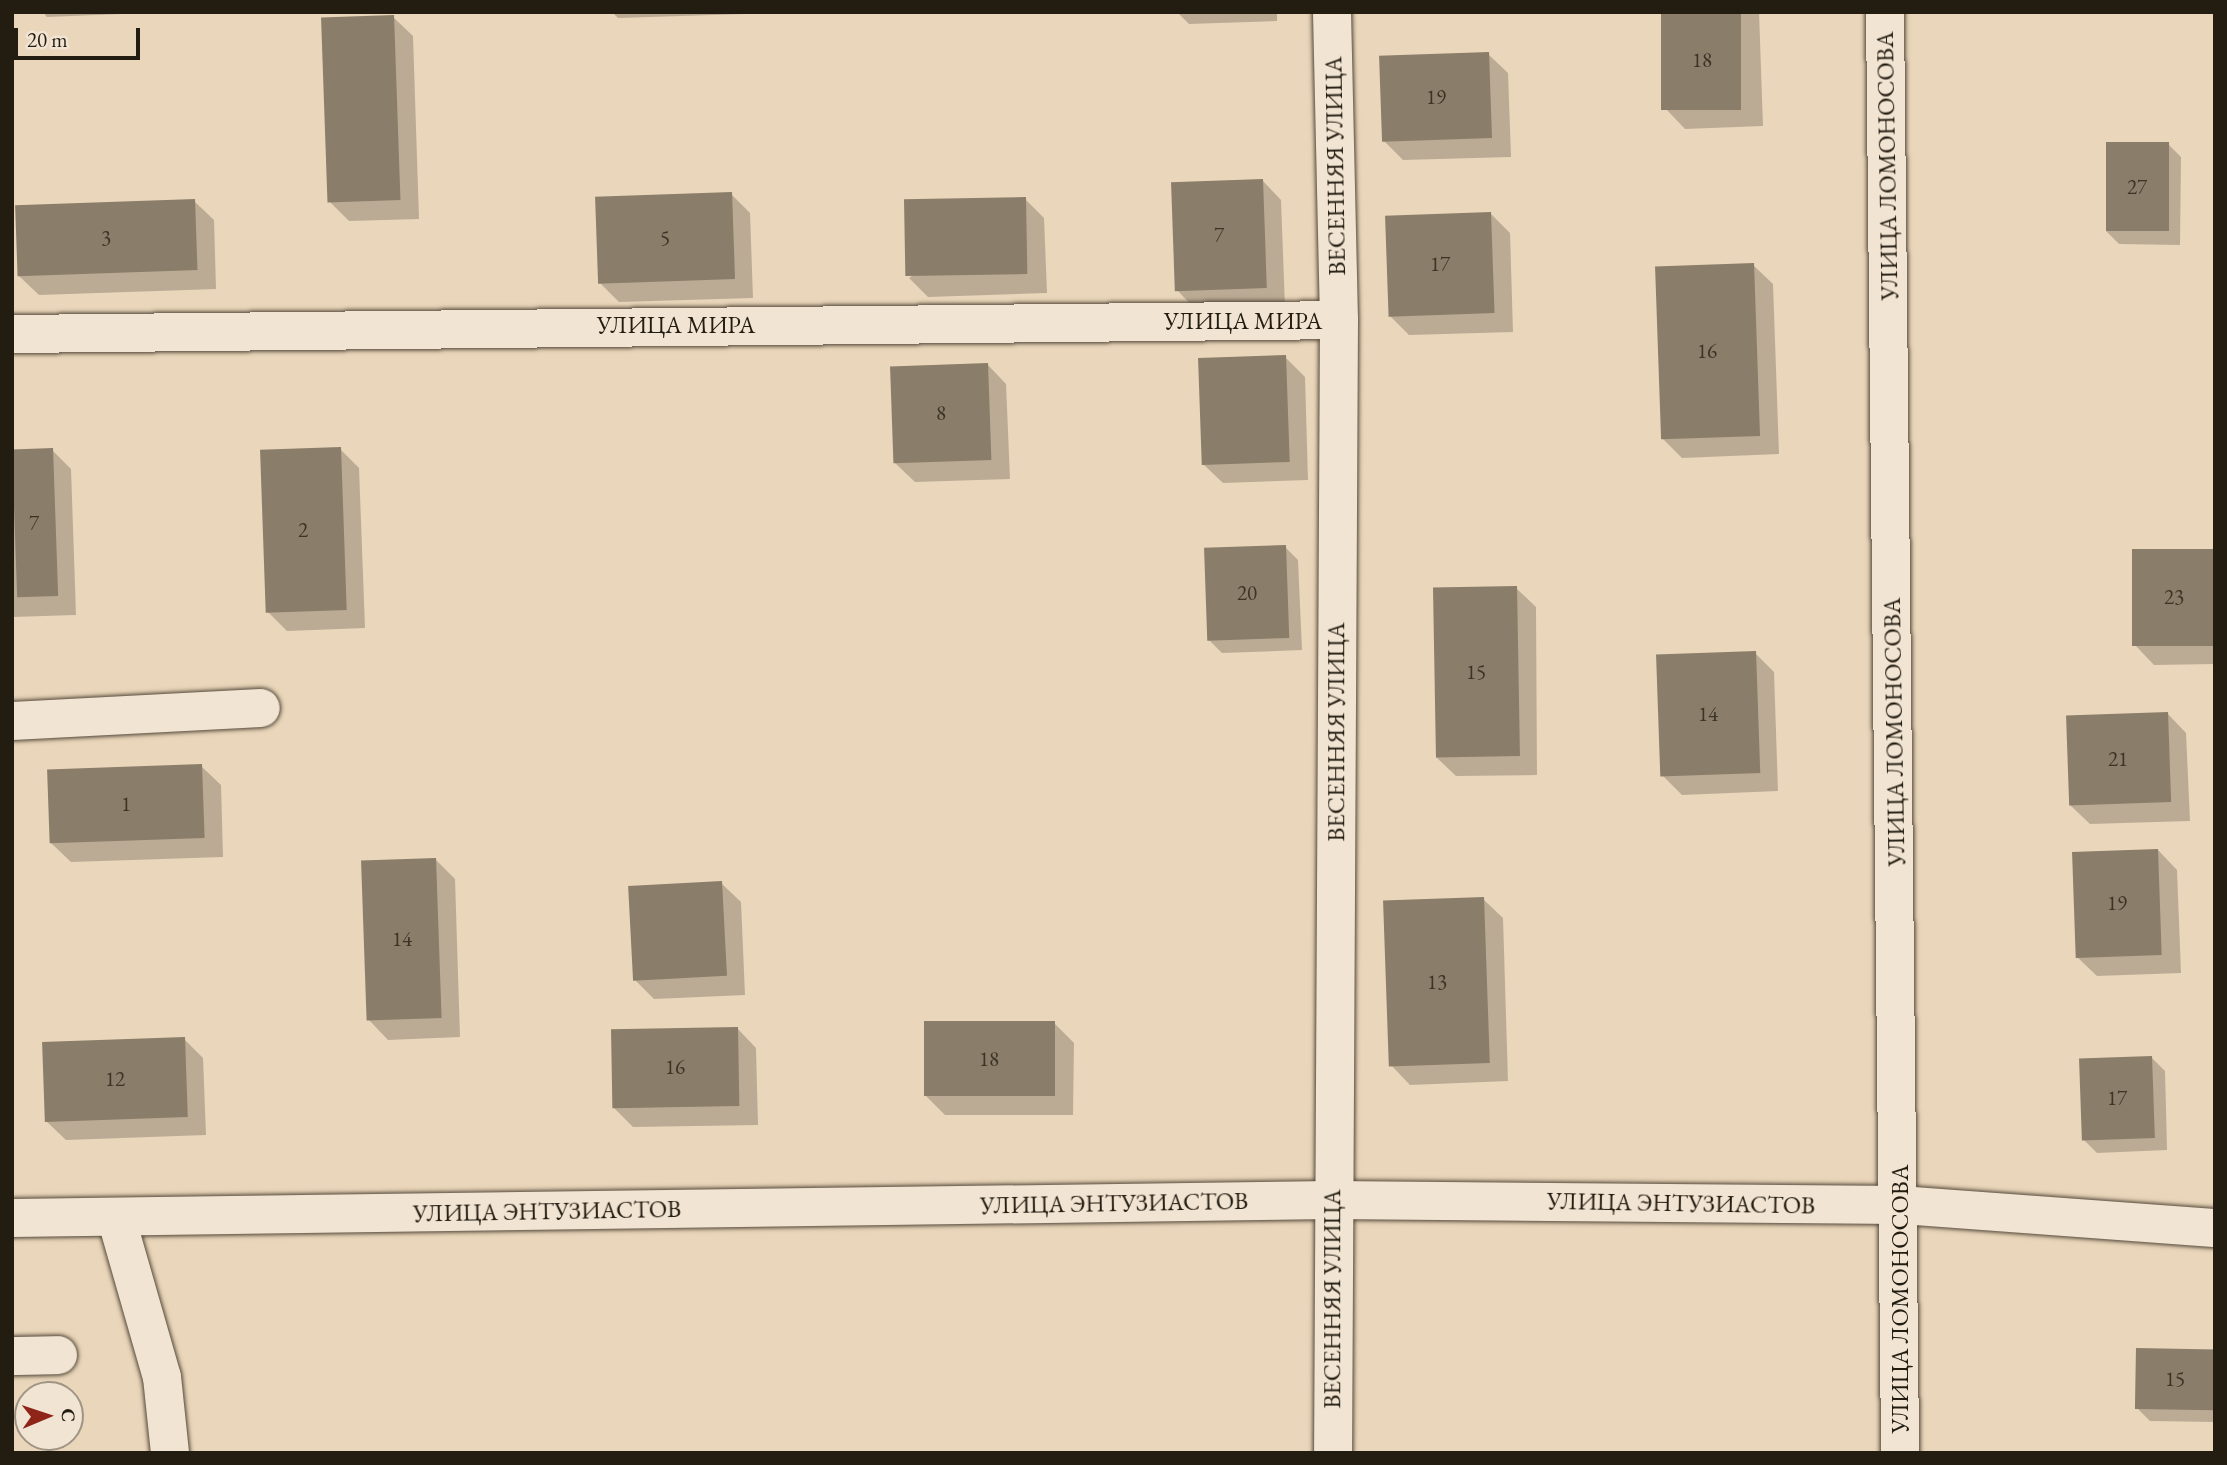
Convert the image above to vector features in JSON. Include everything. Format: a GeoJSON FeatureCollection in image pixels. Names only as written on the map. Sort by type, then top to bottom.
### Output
{"type":"FeatureCollection","features":[{"type":"Feature","properties":{"kind":"street","name":"ВЕСЕННЯЯ УЛИЦА"},"geometry":{"type":"LineString","coordinates":[[1332,12],[1339,320],[1331,1200],[1333,1453]]}},
{"type":"Feature","properties":{"kind":"street","name":"УЛИЦА ЛОМОНОСОВА"},"geometry":{"type":"LineString","coordinates":[[1885,12],[1900,1205],[1900,1453]]}},
{"type":"Feature","properties":{"kind":"street","name":"УЛИЦА МИРА"},"geometry":{"type":"LineString","coordinates":[[12,334],[1339,320]]}},
{"type":"Feature","properties":{"kind":"street"},"geometry":{"type":"LineString","coordinates":[[12,721],[261,708]]}},
{"type":"Feature","properties":{"kind":"street","name":"УЛИЦА ЭНТУЗИАСТОВ"},"geometry":{"type":"LineString","coordinates":[[12,1218],[1331,1200],[1900,1205],[2215,1228]]}},
{"type":"Feature","properties":{"kind":"street"},"geometry":{"type":"LineString","coordinates":[[116,1217],[162,1377],[170,1453]]}},
{"type":"Feature","properties":{"kind":"street"},"geometry":{"type":"LineString","coordinates":[[12,1356],[58,1355]]}},
{"type":"Feature","properties":{"kind":"building"},"geometry":{"type":"Polygon","coordinates":[[[1661,12],[1741,12],[1741,110],[1661,110],[1661,12]]]}},
{"type":"Feature","properties":{"kind":"building"},"geometry":{"type":"Polygon","coordinates":[[[394,15],[400,200],[328,202],[321,18],[394,15]]]}},
{"type":"Feature","properties":{"kind":"building"},"geometry":{"type":"Polygon","coordinates":[[[1489,52],[1492,138],[1382,142],[1379,56],[1489,52]]]}},
{"type":"Feature","properties":{"kind":"building"},"geometry":{"type":"Polygon","coordinates":[[[2106,142],[2169,142],[2169,231],[2106,231],[2106,142]]]}},
{"type":"Feature","properties":{"kind":"building"},"geometry":{"type":"Polygon","coordinates":[[[1263,179],[1267,288],[1175,291],[1171,182],[1263,179]]]}},
{"type":"Feature","properties":{"kind":"building"},"geometry":{"type":"Polygon","coordinates":[[[732,192],[735,279],[598,284],[595,197],[732,192]]]}},
{"type":"Feature","properties":{"kind":"building"},"geometry":{"type":"Polygon","coordinates":[[[1026,197],[1027,274],[905,276],[904,199],[1026,197]]]}},
{"type":"Feature","properties":{"kind":"building"},"geometry":{"type":"Polygon","coordinates":[[[195,199],[197,270],[18,276],[15,205],[195,199]]]}},
{"type":"Feature","properties":{"kind":"building"},"geometry":{"type":"Polygon","coordinates":[[[1491,212],[1495,313],[1389,317],[1385,216],[1491,212]]]}},
{"type":"Feature","properties":{"kind":"building"},"geometry":{"type":"Polygon","coordinates":[[[1754,263],[1760,436],[1661,439],[1655,266],[1754,263]]]}},
{"type":"Feature","properties":{"kind":"building"},"geometry":{"type":"Polygon","coordinates":[[[1286,355],[1290,462],[1202,465],[1198,358],[1286,355]]]}},
{"type":"Feature","properties":{"kind":"building"},"geometry":{"type":"Polygon","coordinates":[[[988,363],[991,460],[893,463],[890,366],[988,363]]]}},
{"type":"Feature","properties":{"kind":"building"},"geometry":{"type":"Polygon","coordinates":[[[341,447],[347,610],[266,613],[260,450],[341,447]]]}},
{"type":"Feature","properties":{"kind":"building"},"geometry":{"type":"Polygon","coordinates":[[[53,448],[58,596],[17,597],[12,449],[53,448]]]}},
{"type":"Feature","properties":{"kind":"building"},"geometry":{"type":"Polygon","coordinates":[[[1286,545],[1289,638],[1207,641],[1204,548],[1286,545]]]}},
{"type":"Feature","properties":{"kind":"building"},"geometry":{"type":"Polygon","coordinates":[[[2132,549],[2215,549],[2215,646],[2132,646],[2132,549]]]}},
{"type":"Feature","properties":{"kind":"building"},"geometry":{"type":"Polygon","coordinates":[[[1517,586],[1520,756],[1436,757],[1433,587],[1517,586]]]}},
{"type":"Feature","properties":{"kind":"building"},"geometry":{"type":"Polygon","coordinates":[[[1756,651],[1760,773],[1660,776],[1656,654],[1756,651]]]}},
{"type":"Feature","properties":{"kind":"building"},"geometry":{"type":"Polygon","coordinates":[[[2168,712],[2171,802],[2069,806],[2066,716],[2168,712]]]}},
{"type":"Feature","properties":{"kind":"building"},"geometry":{"type":"Polygon","coordinates":[[[202,764],[205,838],[50,843],[47,769],[202,764]]]}},
{"type":"Feature","properties":{"kind":"building"},"geometry":{"type":"Polygon","coordinates":[[[2158,849],[2162,955],[2076,958],[2072,852],[2158,849]]]}},
{"type":"Feature","properties":{"kind":"building"},"geometry":{"type":"Polygon","coordinates":[[[436,858],[442,1018],[367,1021],[361,861],[436,858]]]}},
{"type":"Feature","properties":{"kind":"building"},"geometry":{"type":"Polygon","coordinates":[[[722,881],[727,976],[633,981],[628,886],[722,881]]]}},
{"type":"Feature","properties":{"kind":"building"},"geometry":{"type":"Polygon","coordinates":[[[1484,897],[1490,1063],[1389,1066],[1383,901],[1484,897]]]}},
{"type":"Feature","properties":{"kind":"building"},"geometry":{"type":"Polygon","coordinates":[[[924,1021],[1055,1021],[1055,1096],[924,1096],[924,1021]]]}},
{"type":"Feature","properties":{"kind":"building"},"geometry":{"type":"Polygon","coordinates":[[[738,1027],[739,1106],[612,1108],[611,1029],[738,1027]]]}},
{"type":"Feature","properties":{"kind":"building"},"geometry":{"type":"Polygon","coordinates":[[[185,1037],[188,1117],[45,1122],[42,1042],[185,1037]]]}},
{"type":"Feature","properties":{"kind":"building"},"geometry":{"type":"Polygon","coordinates":[[[2152,1056],[2155,1138],[2082,1140],[2079,1059],[2152,1056]]]}},
{"type":"Feature","properties":{"kind":"building"},"geometry":{"type":"Polygon","coordinates":[[[2136,1348],[2215,1349],[2214,1410],[2135,1409],[2136,1348]]]}}]}
